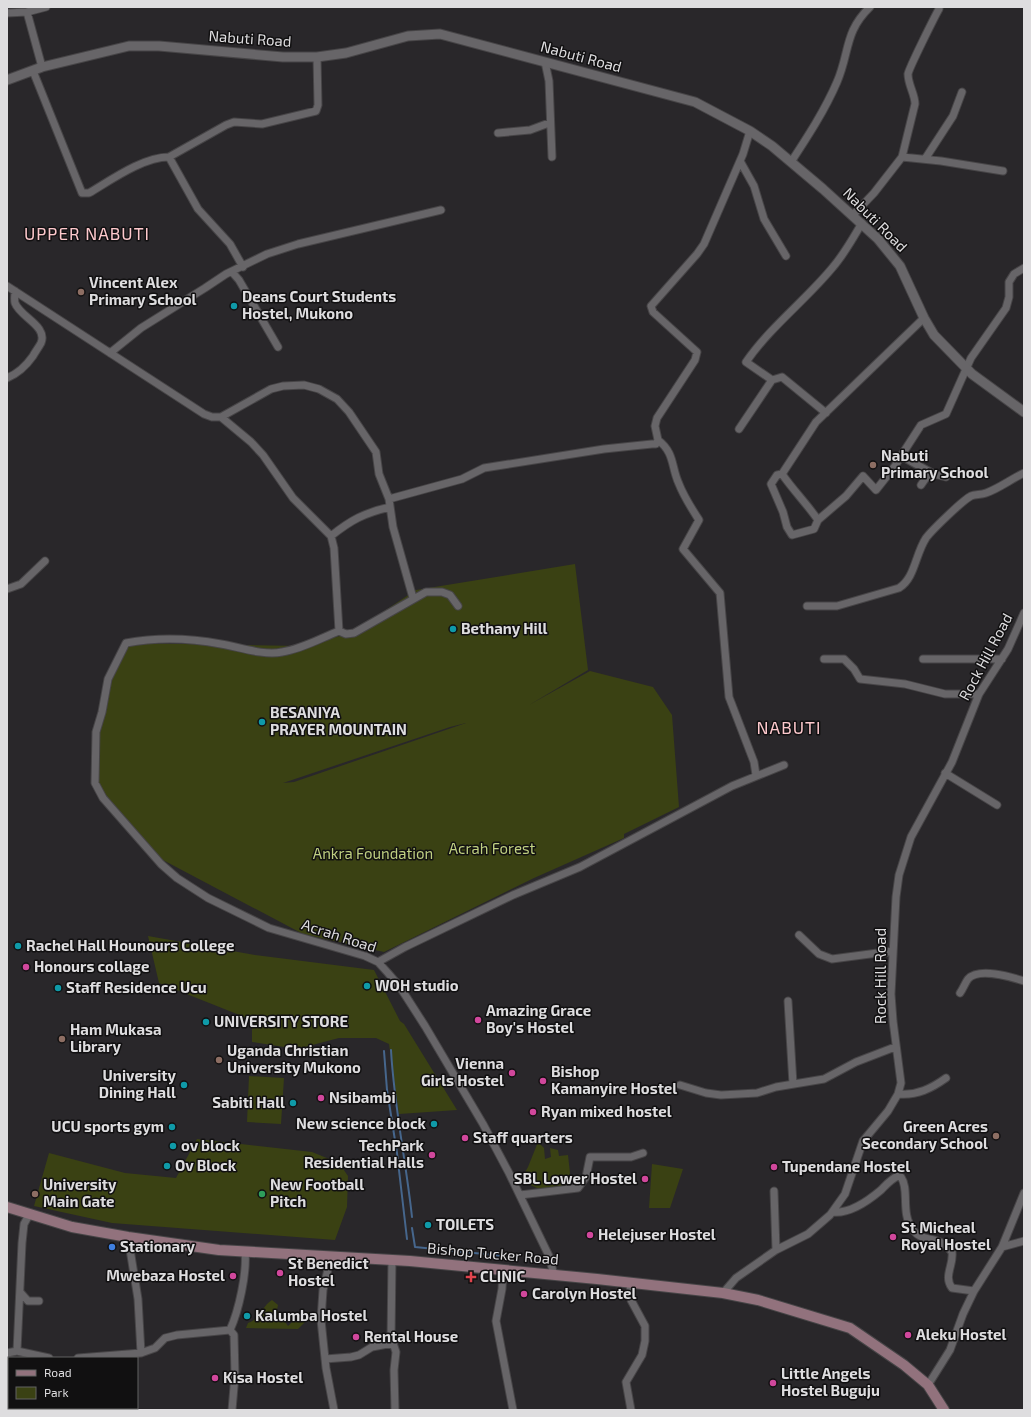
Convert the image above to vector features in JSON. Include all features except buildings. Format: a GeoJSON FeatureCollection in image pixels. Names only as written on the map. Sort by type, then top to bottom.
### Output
{"type":"FeatureCollection","features":[{"type":"Feature","properties":{"kind":"main road","name":"Bishop Tucker Road"},"geometry":{"type":"LineString","coordinates":[[7,1207],[72,1227],[128,1237],[219,1250],[329,1257],[392,1259],[630,1282],[758,1300],[850,1328],[928,1385],[944,1410]]}},
{"type":"Feature","properties":{"kind":"street"},"geometry":{"type":"LineString","coordinates":[[7,13],[27,12],[46,7]]}},
{"type":"Feature","properties":{"kind":"street"},"geometry":{"type":"LineString","coordinates":[[791,162],[816,125],[838,81],[848,42],[856,23],[870,7]]}},
{"type":"Feature","properties":{"kind":"street"},"geometry":{"type":"LineString","coordinates":[[853,215],[874,193],[902,157],[915,104],[915,96],[911,88],[908,73],[940,9]]}},
{"type":"Feature","properties":{"kind":"street"},"geometry":{"type":"LineString","coordinates":[[27,12],[42,67]]}},
{"type":"Feature","properties":{"kind":"street","name":"Nabuti Road"},"geometry":{"type":"LineString","coordinates":[[7,80],[42,67],[129,46],[159,46],[282,57],[317,57],[346,53],[408,36],[440,34],[695,102],[750,131],[772,146],[862,223],[878,239],[900,266],[924,318],[934,335],[966,369],[1024,412]]}},
{"type":"Feature","properties":{"kind":"street"},"geometry":{"type":"LineString","coordinates":[[33,71],[82,193],[89,193],[125,172],[157,158],[169,157],[220,127],[230,123],[262,124],[316,111],[318,105],[317,57]]}},
{"type":"Feature","properties":{"kind":"street"},"geometry":{"type":"LineString","coordinates":[[545,62],[549,81],[549,123],[552,157]]}},
{"type":"Feature","properties":{"kind":"street"},"geometry":{"type":"LineString","coordinates":[[925,159],[953,116],[962,92]]}},
{"type":"Feature","properties":{"kind":"street"},"geometry":{"type":"LineString","coordinates":[[498,133],[530,130],[549,123]]}},
{"type":"Feature","properties":{"kind":"street"},"geometry":{"type":"LineString","coordinates":[[750,131],[740,160],[715,220],[698,254],[651,306],[653,312],[697,352],[695,360],[657,418],[655,426],[658,440],[666,446],[669,451],[678,484],[699,520],[683,549],[720,593],[729,697],[754,762],[756,775]]}},
{"type":"Feature","properties":{"kind":"street"},"geometry":{"type":"LineString","coordinates":[[169,157],[198,209],[230,244],[243,266]]}},
{"type":"Feature","properties":{"kind":"street"},"geometry":{"type":"LineString","coordinates":[[902,157],[1003,171]]}},
{"type":"Feature","properties":{"kind":"street"},"geometry":{"type":"LineString","coordinates":[[740,160],[754,186],[764,220],[786,256]]}},
{"type":"Feature","properties":{"kind":"street"},"geometry":{"type":"LineString","coordinates":[[110,353],[141,328],[232,272],[267,254],[298,244],[441,210]]}},
{"type":"Feature","properties":{"kind":"street"},"geometry":{"type":"LineString","coordinates":[[772,380],[746,362],[773,329],[833,268],[862,223]]}},
{"type":"Feature","properties":{"kind":"street"},"geometry":{"type":"LineString","coordinates":[[924,318],[816,422],[782,474],[778,475],[771,484],[783,512],[787,527],[792,535],[814,529],[818,520],[846,496],[864,476],[876,490],[895,466],[921,424],[946,414],[971,358],[1006,308],[1009,297],[1009,282],[1014,274],[1024,268]]}},
{"type":"Feature","properties":{"kind":"street"},"geometry":{"type":"LineString","coordinates":[[232,272],[239,280],[278,347]]}},
{"type":"Feature","properties":{"kind":"street"},"geometry":{"type":"LineString","coordinates":[[7,286],[204,414],[212,417],[221,417],[277,387],[304,385],[331,394],[349,412],[376,452],[379,474],[389,499],[393,527],[413,598]]}},
{"type":"Feature","properties":{"kind":"street"},"geometry":{"type":"LineString","coordinates":[[7,378],[15,375],[31,359],[42,342],[42,334],[40,329],[18,308],[14,300],[14,291]]}},
{"type":"Feature","properties":{"kind":"street"},"geometry":{"type":"LineString","coordinates":[[739,429],[772,380],[782,377],[826,412]]}},
{"type":"Feature","properties":{"kind":"street"},"geometry":{"type":"LineString","coordinates":[[221,417],[252,442],[293,498],[331,536],[334,548],[339,631],[346,634],[354,633],[385,617],[413,598],[426,592],[442,592],[450,594],[458,606]]}},
{"type":"Feature","properties":{"kind":"street"},"geometry":{"type":"LineString","coordinates":[[389,499],[462,479],[484,468],[604,449],[656,444],[658,440]]}},
{"type":"Feature","properties":{"kind":"street"},"geometry":{"type":"LineString","coordinates":[[901,456],[930,472],[946,477]]}},
{"type":"Feature","properties":{"kind":"street"},"geometry":{"type":"LineString","coordinates":[[921,485],[930,472]]}},
{"type":"Feature","properties":{"kind":"street"},"geometry":{"type":"LineString","coordinates":[[807,606],[837,606],[851,603],[899,588],[906,584],[912,576],[914,562],[924,543],[936,527],[971,495],[984,494],[1024,473]]}},
{"type":"Feature","properties":{"kind":"street"},"geometry":{"type":"LineString","coordinates":[[782,474],[818,520]]}},
{"type":"Feature","properties":{"kind":"street"},"geometry":{"type":"LineString","coordinates":[[331,536],[350,521],[363,515],[390,507]]}},
{"type":"Feature","properties":{"kind":"street"},"geometry":{"type":"LineString","coordinates":[[7,589],[21,584],[45,561]]}},
{"type":"Feature","properties":{"kind":"street","name":"Rock Hill Road"},"geometry":{"type":"LineString","coordinates":[[723,1294],[736,1278],[776,1250],[808,1234],[833,1212],[845,1194],[863,1141],[888,1111],[898,1094],[901,1083],[895,1047],[891,994],[892,951],[896,897],[904,855],[911,837],[961,742],[979,694],[1008,649],[1024,613]]}},
{"type":"Feature","properties":{"kind":"street","name":"Acrah Road"},"geometry":{"type":"LineString","coordinates":[[339,631],[281,653],[254,651],[220,644],[176,638],[156,638],[126,643],[108,679],[102,712],[96,732],[95,783],[109,805],[148,851],[190,888],[270,928],[365,956],[378,962],[400,987],[483,1124],[520,1195],[549,1256],[554,1275]]}},
{"type":"Feature","properties":{"kind":"street"},"geometry":{"type":"LineString","coordinates":[[824,659],[844,659],[854,669],[860,679],[905,684],[945,694],[979,694]]}},
{"type":"Feature","properties":{"kind":"street"},"geometry":{"type":"LineString","coordinates":[[923,659],[1002,659]]}},
{"type":"Feature","properties":{"kind":"street"},"geometry":{"type":"LineString","coordinates":[[378,962],[405,947],[513,895],[580,867],[677,814],[756,775],[784,765]]}},
{"type":"Feature","properties":{"kind":"street"},"geometry":{"type":"LineString","coordinates":[[945,774],[997,805]]}},
{"type":"Feature","properties":{"kind":"street"},"geometry":{"type":"LineString","coordinates":[[799,935],[819,954],[832,960],[892,951]]}},
{"type":"Feature","properties":{"kind":"street"},"geometry":{"type":"LineString","coordinates":[[960,993],[967,980],[977,974],[993,973],[1024,981]]}},
{"type":"Feature","properties":{"kind":"street"},"geometry":{"type":"LineString","coordinates":[[788,1001],[793,1084]]}},
{"type":"Feature","properties":{"kind":"street"},"geometry":{"type":"LineString","coordinates":[[680,1085],[706,1093],[739,1095],[757,1093],[793,1084],[824,1079],[856,1062],[895,1047]]}},
{"type":"Feature","properties":{"kind":"street"},"geometry":{"type":"LineString","coordinates":[[898,1094],[909,1095],[919,1092],[934,1086],[946,1078]]}},
{"type":"Feature","properties":{"kind":"street"},"geometry":{"type":"LineString","coordinates":[[520,1195],[578,1188],[586,1177],[590,1157],[631,1157],[642,1153]]}},
{"type":"Feature","properties":{"kind":"street"},"geometry":{"type":"LineString","coordinates":[[833,1212],[844,1212],[850,1210],[879,1191],[893,1179],[898,1176],[901,1177],[904,1182],[906,1214],[912,1230],[919,1236],[942,1242],[952,1252],[952,1260],[948,1278],[952,1288],[974,1291]]}},
{"type":"Feature","properties":{"kind":"street"},"geometry":{"type":"LineString","coordinates":[[774,1191],[776,1250]]}},
{"type":"Feature","properties":{"kind":"street"},"geometry":{"type":"LineString","coordinates":[[928,1385],[950,1350],[962,1314],[974,1291],[1002,1247],[1024,1194]]}},
{"type":"Feature","properties":{"kind":"street"},"geometry":{"type":"LineString","coordinates":[[17,1350],[22,1243],[24,1224],[29,1215]]}},
{"type":"Feature","properties":{"kind":"street"},"geometry":{"type":"LineString","coordinates":[[128,1237],[138,1299],[141,1353]]}},
{"type":"Feature","properties":{"kind":"street"},"geometry":{"type":"LineString","coordinates":[[1002,1247],[1024,1241]]}},
{"type":"Feature","properties":{"kind":"street"},"geometry":{"type":"LineString","coordinates":[[230,1330],[244,1280],[246,1265],[245,1252]]}},
{"type":"Feature","properties":{"kind":"street"},"geometry":{"type":"LineString","coordinates":[[329,1257],[322,1308],[322,1334],[334,1410]]}},
{"type":"Feature","properties":{"kind":"street"},"geometry":{"type":"LineString","coordinates":[[392,1259],[391,1341],[396,1352],[394,1370],[395,1410]]}},
{"type":"Feature","properties":{"kind":"street"},"geometry":{"type":"LineString","coordinates":[[503,1270],[502,1289],[496,1321],[513,1410]]}},
{"type":"Feature","properties":{"kind":"street"},"geometry":{"type":"LineString","coordinates":[[630,1282],[631,1300],[644,1326],[645,1333],[642,1355],[626,1382],[630,1410]]}},
{"type":"Feature","properties":{"kind":"street"},"geometry":{"type":"LineString","coordinates":[[20,1292],[28,1301],[39,1301]]}},
{"type":"Feature","properties":{"kind":"street"},"geometry":{"type":"LineString","coordinates":[[104,1357],[128,1356],[141,1353],[155,1348],[165,1338],[177,1335],[230,1330]]}},
{"type":"Feature","properties":{"kind":"street"},"geometry":{"type":"LineString","coordinates":[[230,1330],[234,1335],[235,1375],[232,1410]]}},
{"type":"Feature","properties":{"kind":"street"},"geometry":{"type":"LineString","coordinates":[[325,1359],[351,1357],[358,1355],[372,1347],[393,1343]]}},
{"type":"Feature","properties":{"kind":"street"},"geometry":{"type":"LineString","coordinates":[[7,1353],[17,1350],[45,1357]]}},
{"type":"Feature","properties":{"kind":"green space"},"geometry":{"type":"Polygon","coordinates":[[[575,564],[588,670],[529,705],[590,671],[653,687],[672,715],[679,807],[624,834],[624,838],[534,878],[384,952],[303,934],[144,850],[95,783],[96,732],[108,679],[126,643],[302,646],[351,633],[416,590],[575,564]],[[466,723],[283,783],[294,782],[466,723]]]}},
{"type":"Feature","properties":{"kind":"green space"},"geometry":{"type":"Polygon","coordinates":[[[148,936],[255,955],[374,970],[400,1021],[404,1024],[457,1110],[399,1114],[389,1044],[376,1038],[339,1038],[297,1049],[252,1042],[252,1020],[159,983],[148,936]]]}},
{"type":"Feature","properties":{"kind":"green space"},"geometry":{"type":"Polygon","coordinates":[[[249,1076],[284,1078],[281,1124],[247,1122],[249,1076]]]}},
{"type":"Feature","properties":{"kind":"green space"},"geometry":{"type":"Polygon","coordinates":[[[197,1139],[312,1152],[339,1163],[348,1176],[347,1207],[335,1240],[112,1223],[34,1206],[49,1153],[125,1173],[176,1178],[197,1139]]]}},
{"type":"Feature","properties":{"kind":"green space"},"geometry":{"type":"Polygon","coordinates":[[[538,1142],[544,1148],[545,1159],[551,1157],[550,1148],[558,1150],[559,1156],[568,1155],[570,1173],[566,1188],[537,1188],[524,1182],[524,1174],[538,1142]]]}},
{"type":"Feature","properties":{"kind":"green space"},"geometry":{"type":"Polygon","coordinates":[[[652,1164],[683,1169],[670,1208],[649,1208],[652,1164]]]}},
{"type":"Feature","properties":{"kind":"green space"},"geometry":{"type":"Polygon","coordinates":[[[272,1300],[278,1305],[277,1310],[288,1326],[297,1317],[309,1312],[310,1317],[298,1329],[246,1328],[248,1323],[255,1319],[272,1300]]]}},
{"type":"Feature","properties":{"kind":"waterway"},"geometry":{"type":"LineString","coordinates":[[391,1050],[395,1092],[412,1217]]}},
{"type":"Feature","properties":{"kind":"waterway"},"geometry":{"type":"LineString","coordinates":[[384,1051],[387,1090],[397,1153],[407,1239]]}},
{"type":"Feature","properties":{"kind":"waterway"},"geometry":{"type":"LineString","coordinates":[[412,1228],[415,1247],[504,1256]]}},
{"type":"Feature","properties":{"kind":"place","name":"Vincent Alex Primary School"},"geometry":{"type":"Point","coordinates":[81,292]}},
{"type":"Feature","properties":{"kind":"place","name":"Deans Court Students Hostel, Mukono"},"geometry":{"type":"Point","coordinates":[234,306]}},
{"type":"Feature","properties":{"kind":"place","name":"Nabuti Primary School"},"geometry":{"type":"Point","coordinates":[873,465]}},
{"type":"Feature","properties":{"kind":"place","name":"Bethany Hill"},"geometry":{"type":"Point","coordinates":[453,629]}},
{"type":"Feature","properties":{"kind":"place","name":"BESANIYA PRAYER MOUNTAIN"},"geometry":{"type":"Point","coordinates":[262,722]}},
{"type":"Feature","properties":{"kind":"place","name":"Rachel Hall Hounours College"},"geometry":{"type":"Point","coordinates":[18,946]}},
{"type":"Feature","properties":{"kind":"place","name":"Honours collage"},"geometry":{"type":"Point","coordinates":[26,967]}},
{"type":"Feature","properties":{"kind":"place","name":"WOH studio"},"geometry":{"type":"Point","coordinates":[367,986]}},
{"type":"Feature","properties":{"kind":"place","name":"Staff Residence Ucu"},"geometry":{"type":"Point","coordinates":[58,988]}},
{"type":"Feature","properties":{"kind":"place","name":"Amazing Grace Boy's Hostel"},"geometry":{"type":"Point","coordinates":[478,1020]}},
{"type":"Feature","properties":{"kind":"place","name":"UNIVERSITY STORE"},"geometry":{"type":"Point","coordinates":[206,1022]}},
{"type":"Feature","properties":{"kind":"place","name":"Ham Mukasa Library"},"geometry":{"type":"Point","coordinates":[62,1039]}},
{"type":"Feature","properties":{"kind":"place","name":"Uganda Christian University Mukono"},"geometry":{"type":"Point","coordinates":[219,1060]}},
{"type":"Feature","properties":{"kind":"place","name":"Vienna Girls Hostel"},"geometry":{"type":"Point","coordinates":[512,1073]}},
{"type":"Feature","properties":{"kind":"place","name":"Bishop Kamanyire Hostel"},"geometry":{"type":"Point","coordinates":[543,1081]}},
{"type":"Feature","properties":{"kind":"place","name":"University Dining Hall"},"geometry":{"type":"Point","coordinates":[184,1085]}},
{"type":"Feature","properties":{"kind":"place","name":"Nsibambi"},"geometry":{"type":"Point","coordinates":[321,1098]}},
{"type":"Feature","properties":{"kind":"place","name":"Sabiti Hall"},"geometry":{"type":"Point","coordinates":[293,1103]}},
{"type":"Feature","properties":{"kind":"place","name":"Ryan mixed hostel"},"geometry":{"type":"Point","coordinates":[533,1112]}},
{"type":"Feature","properties":{"kind":"place","name":"New science block"},"geometry":{"type":"Point","coordinates":[434,1124]}},
{"type":"Feature","properties":{"kind":"place","name":"UCU sports gym"},"geometry":{"type":"Point","coordinates":[172,1127]}},
{"type":"Feature","properties":{"kind":"place","name":"Green Acres Secondary School"},"geometry":{"type":"Point","coordinates":[996,1136]}},
{"type":"Feature","properties":{"kind":"place","name":"Staff quarters"},"geometry":{"type":"Point","coordinates":[465,1138]}},
{"type":"Feature","properties":{"kind":"place","name":"ov block"},"geometry":{"type":"Point","coordinates":[173,1146]}},
{"type":"Feature","properties":{"kind":"place","name":"TechPark Residential Halls"},"geometry":{"type":"Point","coordinates":[432,1155]}},
{"type":"Feature","properties":{"kind":"place","name":"Ov Block"},"geometry":{"type":"Point","coordinates":[167,1166]}},
{"type":"Feature","properties":{"kind":"place","name":"Tupendane Hostel"},"geometry":{"type":"Point","coordinates":[774,1167]}},
{"type":"Feature","properties":{"kind":"place","name":"SBL Lower Hostel"},"geometry":{"type":"Point","coordinates":[645,1179]}},
{"type":"Feature","properties":{"kind":"place","name":"University Main Gate"},"geometry":{"type":"Point","coordinates":[35,1194]}},
{"type":"Feature","properties":{"kind":"place","name":"New Football Pitch"},"geometry":{"type":"Point","coordinates":[262,1194]}},
{"type":"Feature","properties":{"kind":"place","name":"TOILETS"},"geometry":{"type":"Point","coordinates":[428,1225]}},
{"type":"Feature","properties":{"kind":"place","name":"Helejuser Hostel"},"geometry":{"type":"Point","coordinates":[590,1235]}},
{"type":"Feature","properties":{"kind":"place","name":"St Micheal Royal Hostel"},"geometry":{"type":"Point","coordinates":[893,1237]}},
{"type":"Feature","properties":{"kind":"place","name":"Stationary"},"geometry":{"type":"Point","coordinates":[112,1247]}},
{"type":"Feature","properties":{"kind":"place","name":"St Benedict Hostel"},"geometry":{"type":"Point","coordinates":[280,1273]}},
{"type":"Feature","properties":{"kind":"place","name":"Mwebaza Hostel"},"geometry":{"type":"Point","coordinates":[233,1276]}},
{"type":"Feature","properties":{"kind":"place","name":"CLINIC"},"geometry":{"type":"Point","coordinates":[471,1277]}},
{"type":"Feature","properties":{"kind":"place","name":"Carolyn Hostel"},"geometry":{"type":"Point","coordinates":[524,1294]}},
{"type":"Feature","properties":{"kind":"place","name":"Kalumba Hostel"},"geometry":{"type":"Point","coordinates":[247,1316]}},
{"type":"Feature","properties":{"kind":"place","name":"Aleku Hostel"},"geometry":{"type":"Point","coordinates":[908,1335]}},
{"type":"Feature","properties":{"kind":"place","name":"Rental House"},"geometry":{"type":"Point","coordinates":[356,1337]}},
{"type":"Feature","properties":{"kind":"place","name":"Kisa Hostel"},"geometry":{"type":"Point","coordinates":[215,1378]}},
{"type":"Feature","properties":{"kind":"place","name":"Little Angels Hostel Buguju"},"geometry":{"type":"Point","coordinates":[773,1383]}},
{"type":"Feature","properties":{"kind":"district","name":"UPPER NABUTI"},"geometry":{"type":"Point","coordinates":[87,234]}},
{"type":"Feature","properties":{"kind":"district","name":"NABUTI"},"geometry":{"type":"Point","coordinates":[789,728]}},
{"type":"Feature","properties":{"kind":"park label","name":"Acrah Forest"},"geometry":{"type":"Point","coordinates":[492,849]}},
{"type":"Feature","properties":{"kind":"park label","name":"Ankra Foundation"},"geometry":{"type":"Point","coordinates":[373,854]}}]}
